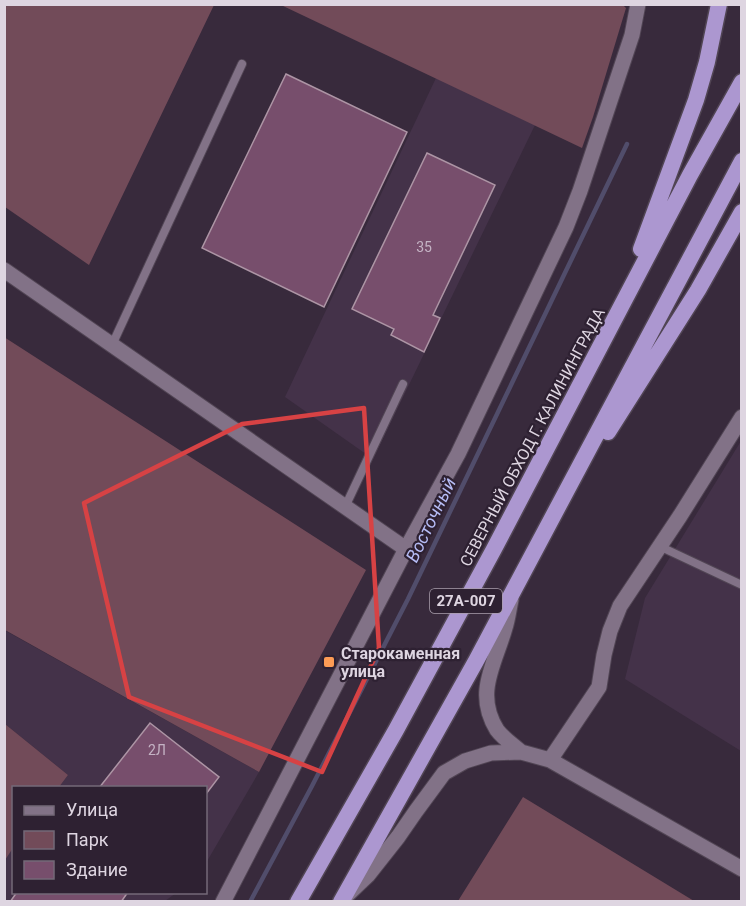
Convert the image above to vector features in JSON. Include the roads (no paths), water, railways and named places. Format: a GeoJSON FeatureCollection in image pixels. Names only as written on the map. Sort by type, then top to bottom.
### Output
{"type":"FeatureCollection","features":[{"type":"Feature","properties":{"kind":"highway"},"geometry":{"type":"LineString","coordinates":[[616,318],[696,100],[707,62],[719,4]]}},
{"type":"Feature","properties":{"kind":"highway","name":"СЕВЕРНЫЙ ОБХОД Г. КАЛИНИНГРАДА"},"geometry":{"type":"LineString","coordinates":[[298,902],[396,730],[494,549],[741,82]]}},
{"type":"Feature","properties":{"kind":"highway","name":"27А-007"},"geometry":{"type":"LineString","coordinates":[[341,901],[430,744],[741,162]]}},
{"type":"Feature","properties":{"kind":"highway"},"geometry":{"type":"LineString","coordinates":[[567,489],[661,349],[698,290],[741,212]]}},
{"type":"Feature","properties":{"kind":"street"},"geometry":{"type":"LineString","coordinates":[[223,902],[406,549],[458,454],[566,227],[632,34],[638,4]]}},
{"type":"Feature","properties":{"kind":"street"},"geometry":{"type":"LineString","coordinates":[[4,270],[406,549]]}},
{"type":"Feature","properties":{"kind":"street"},"geometry":{"type":"LineString","coordinates":[[550,760],[598,687],[615,617],[627,595],[741,417]]}},
{"type":"Feature","properties":{"kind":"street"},"geometry":{"type":"LineString","coordinates":[[512,592],[506,626],[487,682],[486,701],[490,716],[499,732],[521,752]]}},
{"type":"Feature","properties":{"kind":"street"},"geometry":{"type":"LineString","coordinates":[[341,901],[374,867],[444,773],[465,762],[491,753],[521,752],[550,760],[741,869]]}},
{"type":"Feature","properties":{"kind":"lane"},"geometry":{"type":"LineString","coordinates":[[112,345],[242,64]]}},
{"type":"Feature","properties":{"kind":"lane"},"geometry":{"type":"LineString","coordinates":[[345,507],[403,384]]}},
{"type":"Feature","properties":{"kind":"lane"},"geometry":{"type":"LineString","coordinates":[[659,546],[741,585]]}},
{"type":"Feature","properties":{"kind":"waterway","name":"Восточный"},"geometry":{"type":"LineString","coordinates":[[250,902],[408,599],[627,144]]}},
{"type":"Feature","properties":{"kind":"place","name":"Старокаменная улица"},"geometry":{"type":"Point","coordinates":[329,662]}}]}
